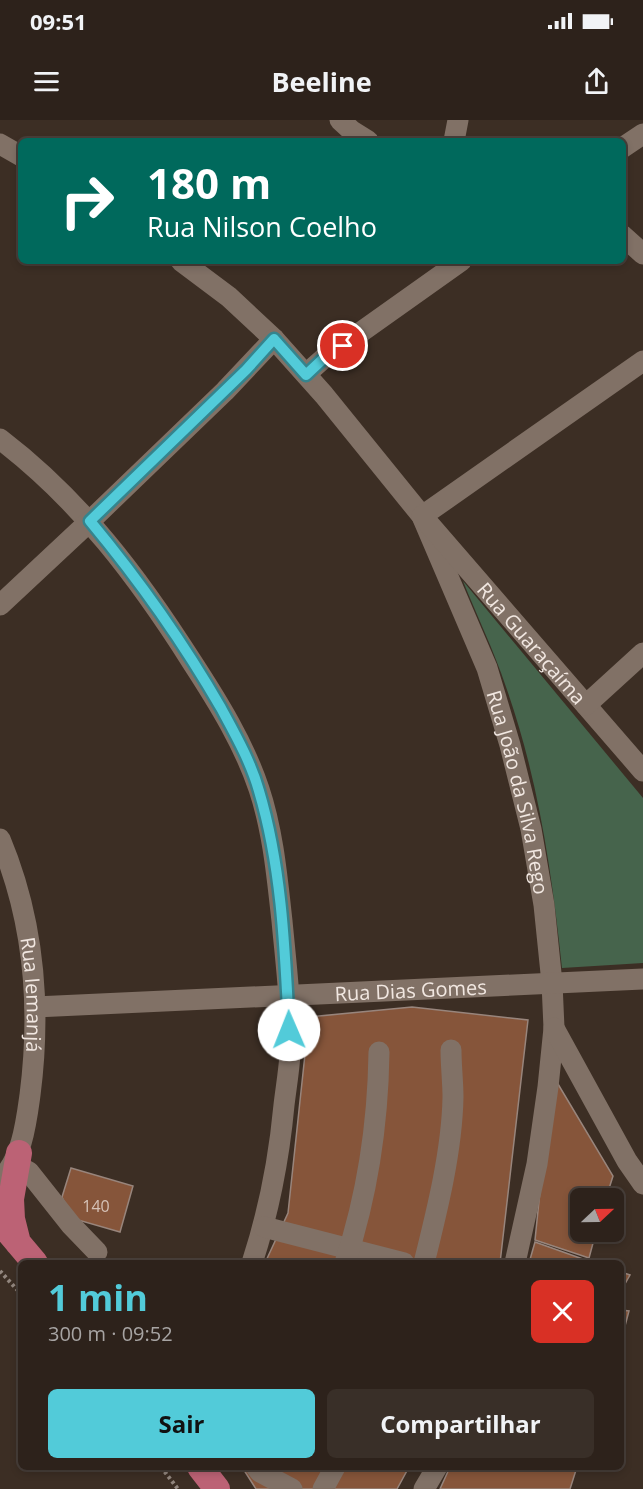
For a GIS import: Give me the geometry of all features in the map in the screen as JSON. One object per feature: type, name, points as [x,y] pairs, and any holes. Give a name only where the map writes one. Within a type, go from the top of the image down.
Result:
[{"type":"main road","points":[[9,1165],[12,1219],[18,1244]]},
{"type":"main road","points":[[0,1223],[32,1260]]},
{"type":"main road","points":[[202,1470],[217,1489]]},
{"type":"street","points":[[340,120],[363,138]]},
{"type":"street","points":[[455,138],[458,120]]},
{"type":"street","points":[[626,145],[643,134]]},
{"type":"street","points":[[0,144],[18,154]]},
{"type":"street","points":[[626,239],[643,254]]},
{"type":"street","name":"Rua João da Silva Rego","points":[[185,264],[229,297],[274,339],[422,516],[487,668],[510,745],[531,829],[544,905],[552,983],[554,1028],[537,1164],[516,1260]]},
{"type":"street","points":[[306,375],[323,359],[457,264]]},
{"type":"street","points":[[0,605],[239,377],[274,339]]},
{"type":"street","points":[[422,516],[643,361]]},
{"type":"street","points":[[0,440],[46,478],[90,521],[128,566],[209,688],[238,739],[259,788],[271,837],[279,890],[289,994],[290,1054],[278,1164],[264,1227],[253,1260]]},
{"type":"street","name":"Rua Guaraçaíma","points":[[422,516],[643,771]]},
{"type":"street","points":[[586,705],[643,653]]},
{"type":"street","name":"Rua Iemanjá","points":[[0,839],[19,897],[29,941],[36,1042],[28,1109],[9,1165]]},
{"type":"street","name":"Rua Dias Gomes","points":[[35,1007],[643,979]]},
{"type":"street","points":[[554,1028],[627,1161],[643,1184]]},
{"type":"street","points":[[425,1260],[439,1203],[447,1150],[453,1099],[451,1050]]},
{"type":"street","points":[[347,1256],[372,1142],[378,1089],[379,1052]]},
{"type":"street","points":[[9,1165],[29,1172],[71,1225],[97,1252]]},
{"type":"street","points":[[264,1227],[347,1256],[380,1260]]},
{"type":"street","points":[[258,1470],[292,1489]]},
{"type":"street","points":[[323,1489],[334,1470]]},
{"type":"street","points":[[424,1489],[434,1470]]},
{"type":"path","points":[[0,1271],[18,1291]]},
{"type":"path","points":[[163,1470],[178,1489]]},
{"type":"green space","points":[[463,581],[643,798],[643,963],[562,968],[554,897],[527,756],[501,674]]},
{"type":"building","points":[[412,1007],[528,1020],[500,1260],[266,1260],[288,1213],[309,1017]]},
{"type":"building","points":[[552,1074],[613,1176],[609,1188],[570,1188],[570,1242],[593,1242],[589,1258],[535,1240]]},
{"type":"building","points":[[71,1168],[133,1186],[120,1232],[71,1218],[62,1197]]},
{"type":"building","points":[[535,1242],[586,1260],[530,1260]]},
{"type":"building","points":[[624,1273],[630,1275],[624,1286]]},
{"type":"building","points":[[624,1310],[629,1311],[624,1330]]},
{"type":"building","points":[[244,1470],[407,1470],[397,1489],[256,1489]]},
{"type":"building","points":[[449,1470],[576,1470],[570,1489],[440,1489]]},
{"type":"route","points":[[289,1030],[289,994],[279,890],[271,837],[259,788],[238,739],[209,688],[128,566],[90,521],[246,370],[274,339],[306,375],[323,359],[343,346]]}]
